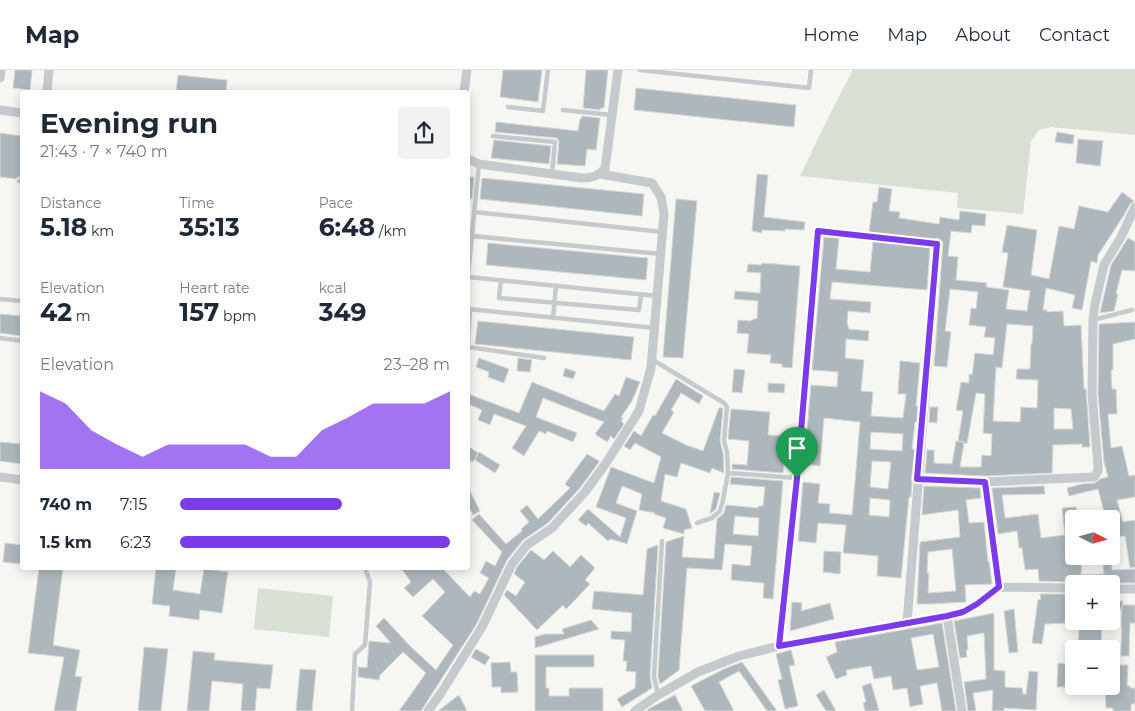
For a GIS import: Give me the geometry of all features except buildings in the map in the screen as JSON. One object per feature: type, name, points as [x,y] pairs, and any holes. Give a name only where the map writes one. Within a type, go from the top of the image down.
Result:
[{"type":"street","points":[[0,78],[1,70]]},
{"type":"street","points":[[47,90],[49,70]]},
{"type":"street","points":[[464,90],[467,70]]},
{"type":"street","points":[[470,159],[480,164],[552,174],[590,178],[600,174],[605,168],[618,70]]},
{"type":"street","points":[[0,110],[20,113]]},
{"type":"street","points":[[428,711],[482,627],[512,564],[527,545],[552,528],[585,492],[639,411],[651,368],[664,214],[661,197],[652,183],[600,174]]},
{"type":"street","points":[[917,479],[985,482],[1094,477],[1096,475],[1098,466],[1092,394],[1095,304],[1104,265],[1121,237],[1135,207]]},
{"type":"street","points":[[907,623],[937,244]]},
{"type":"street","points":[[0,477],[20,480]]},
{"type":"street","points":[[985,482],[999,587]]},
{"type":"street","points":[[635,711],[698,672],[739,656],[779,646],[963,612],[999,587],[1065,588]]},
{"type":"street","points":[[1120,589],[1135,589]]},
{"type":"street","points":[[947,616],[962,711]]},
{"type":"lane","points":[[508,107],[543,110],[548,70]]},
{"type":"lane","points":[[640,70],[809,88],[811,70]]},
{"type":"lane","points":[[562,110],[612,115]]},
{"type":"lane","points":[[493,136],[555,142],[552,174]]},
{"type":"lane","points":[[470,256],[480,164]]},
{"type":"lane","points":[[474,212],[663,232]]},
{"type":"lane","points":[[779,646],[797,478],[818,231],[937,244]]},
{"type":"lane","points":[[472,236],[661,254]]},
{"type":"lane","points":[[470,276],[657,296]]},
{"type":"lane","points":[[501,280],[499,298],[639,310],[641,294]]},
{"type":"lane","points":[[553,318],[556,286]]},
{"type":"lane","points":[[0,299],[20,301]]},
{"type":"lane","points":[[470,309],[655,328]]},
{"type":"lane","points":[[1093,320],[1132,310]]},
{"type":"lane","points":[[0,338],[20,341]]},
{"type":"lane","points":[[470,345],[544,358]]},
{"type":"lane","points":[[652,359],[724,403],[727,407],[724,441],[727,452],[728,473],[720,511],[712,518],[697,523]]},
{"type":"lane","points":[[728,473],[797,478]]},
{"type":"lane","points":[[658,695],[654,676],[662,541]]},
{"type":"lane","points":[[352,711],[355,654],[365,645],[367,627],[370,582],[366,570]]},
{"type":"shaded area","points":[[853,70],[1135,70],[1135,135],[1052,127],[1039,130],[1031,141],[1023,214],[957,208],[958,193],[800,176]]},
{"type":"shaded area","points":[[258,588],[333,596],[329,637],[254,629]]},
{"type":"route","points":[[818,231],[937,244],[917,479],[985,482],[999,587],[963,612],[779,646],[797,478],[818,231]]}]
